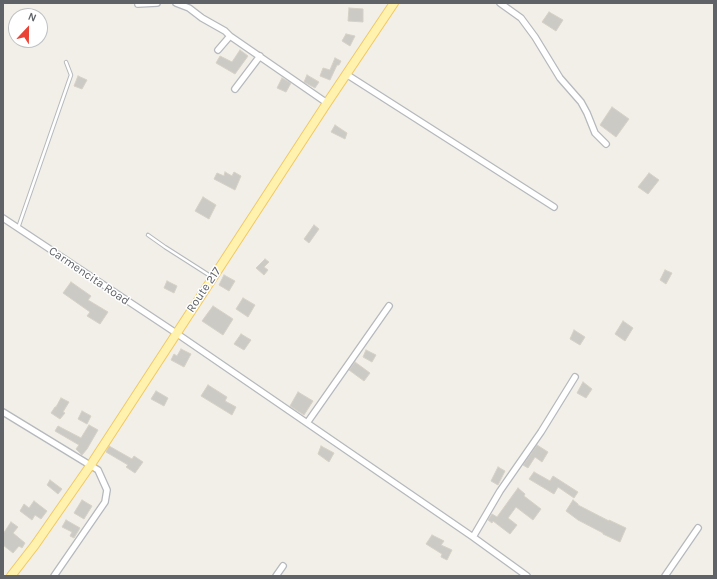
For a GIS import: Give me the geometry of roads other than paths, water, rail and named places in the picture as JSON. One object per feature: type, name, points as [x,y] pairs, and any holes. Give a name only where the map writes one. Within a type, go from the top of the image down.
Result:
[{"type":"main road","name":"Route 217","points":[[11,576],[35,545],[90,466],[394,3]]},
{"type":"street","points":[[138,4],[157,3]]},
{"type":"street","points":[[176,3],[189,8],[202,18],[225,31],[230,36],[327,103]]},
{"type":"street","points":[[500,3],[525,22],[560,78],[581,102],[595,133],[606,144]]},
{"type":"street","points":[[218,50],[230,36]]},
{"type":"street","points":[[236,89],[260,56]]},
{"type":"street","points":[[346,74],[554,207]]},
{"type":"street","name":"Carmencita Road","points":[[3,218],[176,333],[473,537],[527,576]]},
{"type":"street","points":[[307,423],[389,306]]},
{"type":"street","points":[[473,537],[500,492],[541,432],[575,377]]},
{"type":"street","points":[[3,412],[98,470],[107,490],[105,502],[54,576]]},
{"type":"street","points":[[665,576],[698,528]]},
{"type":"street","points":[[276,576],[283,566]]},
{"type":"lane","points":[[18,228],[71,75],[66,62]]},
{"type":"lane","points":[[148,235],[213,277]]}]
